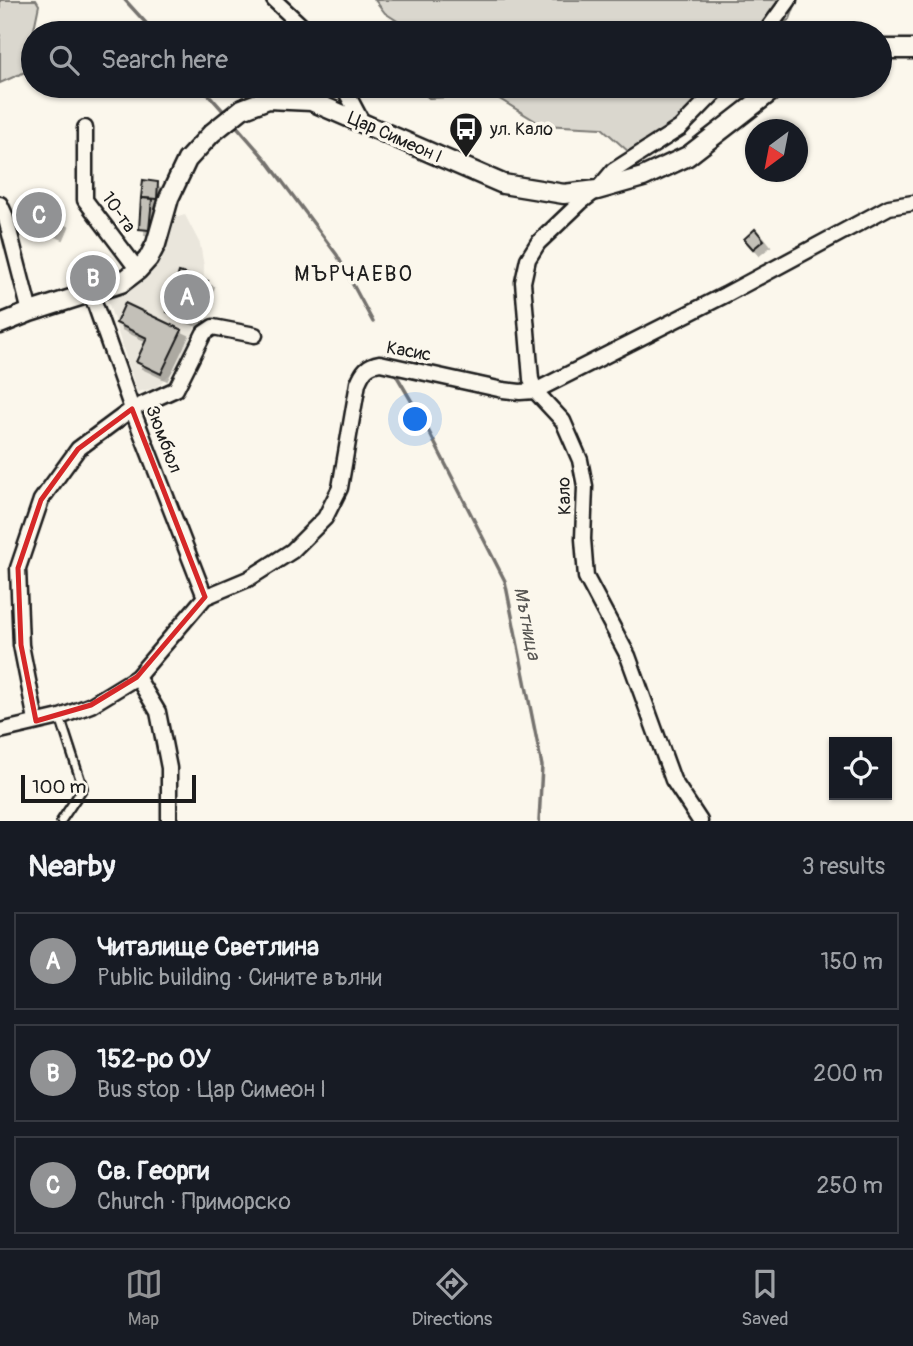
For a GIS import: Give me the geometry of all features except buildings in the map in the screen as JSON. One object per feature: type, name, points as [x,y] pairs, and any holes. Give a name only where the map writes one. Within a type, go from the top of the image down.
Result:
[{"type":"street","points":[[274,0],[296,21]]},
{"type":"street","points":[[774,21],[789,0]]},
{"type":"street","points":[[892,49],[913,49]]},
{"type":"street","points":[[349,98],[362,122]]},
{"type":"street","points":[[709,98],[680,128],[613,171],[597,190],[538,243],[528,259],[523,282],[531,379],[535,391],[889,208],[913,203]]},
{"type":"street","name":"Цар Симеон I","points":[[0,324],[121,283],[138,270],[156,244],[169,198],[187,160],[230,119],[268,99],[311,101],[503,184],[564,194],[597,190],[643,177],[688,156],[763,98]]},
{"type":"street","name":"10-та","points":[[85,128],[85,200],[138,270]]},
{"type":"street","points":[[0,204],[30,312]]},
{"type":"street","name":"Зюмбюл","points":[[91,293],[205,597]]},
{"type":"street","points":[[36,721],[21,645],[19,568],[41,500],[78,449],[132,408],[176,389],[204,333],[213,327],[255,335]]},
{"type":"street","name":"Касис","points":[[0,731],[61,717],[91,705],[137,677],[205,597],[248,579],[292,551],[325,517],[340,488],[358,383],[370,365],[380,363],[512,391],[535,391]]},
{"type":"street","name":"Кало","points":[[535,391],[563,421],[580,460],[585,486],[585,570],[591,590],[628,656],[673,780],[700,821]]},
{"type":"street","points":[[137,677],[158,712],[169,768],[169,821]]},
{"type":"lane","points":[[61,717],[83,788],[61,821]]},
{"type":"highlighted area","points":[[132,409],[205,597],[137,677],[91,705],[36,721],[21,645],[18,568],[41,500],[78,449]]},
{"type":"shaded area","points":[[0,0],[36,0],[39,5],[36,21],[21,21],[21,74],[0,83]]},
{"type":"shaded area","points":[[375,0],[797,0],[787,21],[397,21],[385,13]]},
{"type":"shaded area","points":[[498,98],[705,98],[639,161],[602,128],[542,125]]},
{"type":"shaded area","points":[[185,215],[200,244],[204,266],[203,304],[181,364],[155,388],[137,392],[107,298],[139,284],[151,271],[171,219]]},
{"type":"waterway","name":"Мътница","points":[[125,0],[144,21]]},
{"type":"waterway","name":"Мътница","points":[[212,98],[225,113]]},
{"type":"waterway","name":"Мътница","points":[[233,122],[267,161],[337,255],[373,322]]},
{"type":"waterway","name":"Мътница","points":[[395,373],[426,426],[505,581],[542,766],[539,821]]},
{"type":"place","name":"ул. Кало","points":[[466,159]]},
{"type":"place","name":"Св. Георги","points":[[39,215]]},
{"type":"place","name":"152-ро ОУ","points":[[93,278]]},
{"type":"place","name":"Читалище Светлина","points":[[187,297]]},
{"type":"district","name":"МЪРЧАЕВО","points":[[354,274]]}]
